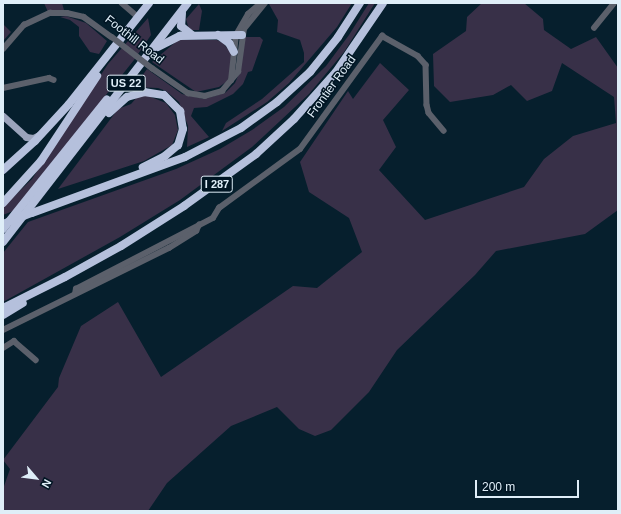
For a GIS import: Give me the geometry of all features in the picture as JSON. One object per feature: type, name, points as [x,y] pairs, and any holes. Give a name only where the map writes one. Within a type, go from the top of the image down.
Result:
[{"type":"highway","name":"US 22","points":[[3,170],[44,132],[111,51],[148,3]]},
{"type":"highway","points":[[3,229],[54,205],[130,177],[212,144],[264,112],[288,93],[323,56],[360,3]]},
{"type":"highway","name":"I 287","points":[[3,308],[65,278],[164,219],[256,154],[294,119],[336,72],[382,3]]},
{"type":"highway","name":"US 22","points":[[3,242],[173,24],[186,5]]},
{"type":"highway","points":[[186,5],[181,26],[184,31],[192,35]]},
{"type":"highway","points":[[3,229],[166,26],[173,24]]},
{"type":"highway","points":[[152,50],[171,38],[192,35],[239,35]]},
{"type":"highway","points":[[218,35],[227,42],[234,52]]},
{"type":"highway","points":[[3,202],[41,161],[105,65],[111,51]]},
{"type":"highway","points":[[100,117],[110,112],[127,97],[144,92],[164,95],[180,111],[183,133],[175,148],[165,156],[135,171],[130,177]]},
{"type":"highway","points":[[3,224],[31,215]]},
{"type":"highway","points":[[3,315],[65,278]]},
{"type":"main road","points":[[3,116],[23,136],[26,144],[23,152]]},
{"type":"main road","points":[[23,136],[33,138],[44,132]]},
{"type":"street","points":[[122,3],[138,17]]},
{"type":"street","name":"Foothill Road","points":[[231,81],[234,52],[239,35],[248,14],[261,3]]},
{"type":"street","name":"Foothill Road","points":[[3,49],[24,25],[50,13],[67,13],[84,17],[183,91],[198,96],[216,94],[231,81],[238,72],[239,35],[248,22],[265,3]]},
{"type":"street","points":[[594,28],[614,3]]},
{"type":"street","name":"Frontier Road","points":[[3,330],[75,294],[76,289],[213,218],[218,208],[303,145],[382,36],[418,56],[426,65],[427,105],[430,113],[444,131]]},
{"type":"street","points":[[3,88],[49,78],[54,80]]},
{"type":"street","points":[[3,348],[9,342],[16,342],[36,360]]},
{"type":"shaded area","points":[[44,3],[62,3],[64,10],[48,12]]},
{"type":"shaded area","points":[[352,3],[337,27],[289,83],[267,102],[222,131],[226,123],[262,99],[304,62],[304,53],[300,40],[277,32],[278,20],[269,4]]},
{"type":"shaded area","points":[[369,3],[375,3],[344,52],[309,94],[252,147],[180,200],[120,237],[3,302],[3,253],[28,222],[176,169],[220,149],[252,130],[284,107],[326,66],[349,35]]},
{"type":"shaded area","points":[[482,3],[524,3],[543,19],[544,30],[571,49],[596,37],[618,68],[618,210],[585,234],[496,251],[475,275],[397,350],[369,392],[331,430],[315,436],[299,429],[277,407],[231,426],[167,483],[148,511],[3,511],[3,489],[10,469],[3,460],[58,387],[59,378],[81,326],[118,302],[161,377],[293,286],[317,288],[362,252],[349,218],[309,192],[300,162],[348,91],[353,99],[380,63],[409,90],[383,120],[396,147],[379,170],[425,220],[524,187],[544,159],[573,136],[616,123],[614,97],[562,63],[552,91],[527,101],[511,85],[493,95],[450,102],[434,86],[433,54],[466,31],[467,17]]},
{"type":"shaded area","points":[[199,4],[202,11],[199,30],[189,30],[186,19]]},
{"type":"shaded area","points":[[66,16],[86,23],[107,41],[99,54],[90,52],[79,36],[79,27],[70,20],[60,17]]},
{"type":"shaded area","points":[[148,18],[151,35],[134,60],[13,211],[3,215],[3,207],[32,179],[108,64]]},
{"type":"shaded area","points":[[3,24],[11,32],[3,41]]},
{"type":"shaded area","points":[[245,37],[260,37],[263,40],[252,71],[248,72],[243,84],[233,94],[207,107],[194,108],[191,116],[209,137],[187,147],[188,126],[179,102],[166,91],[158,88],[134,87],[147,69],[182,94],[204,99],[225,93],[235,83],[238,76]]},
{"type":"shaded area","points":[[178,40],[217,40],[223,43],[232,54],[231,75],[226,82],[219,87],[196,92],[152,62]]},
{"type":"shaded area","points":[[146,95],[166,103],[175,115],[178,130],[172,145],[144,161],[58,189],[118,109],[131,104],[138,96]]}]
